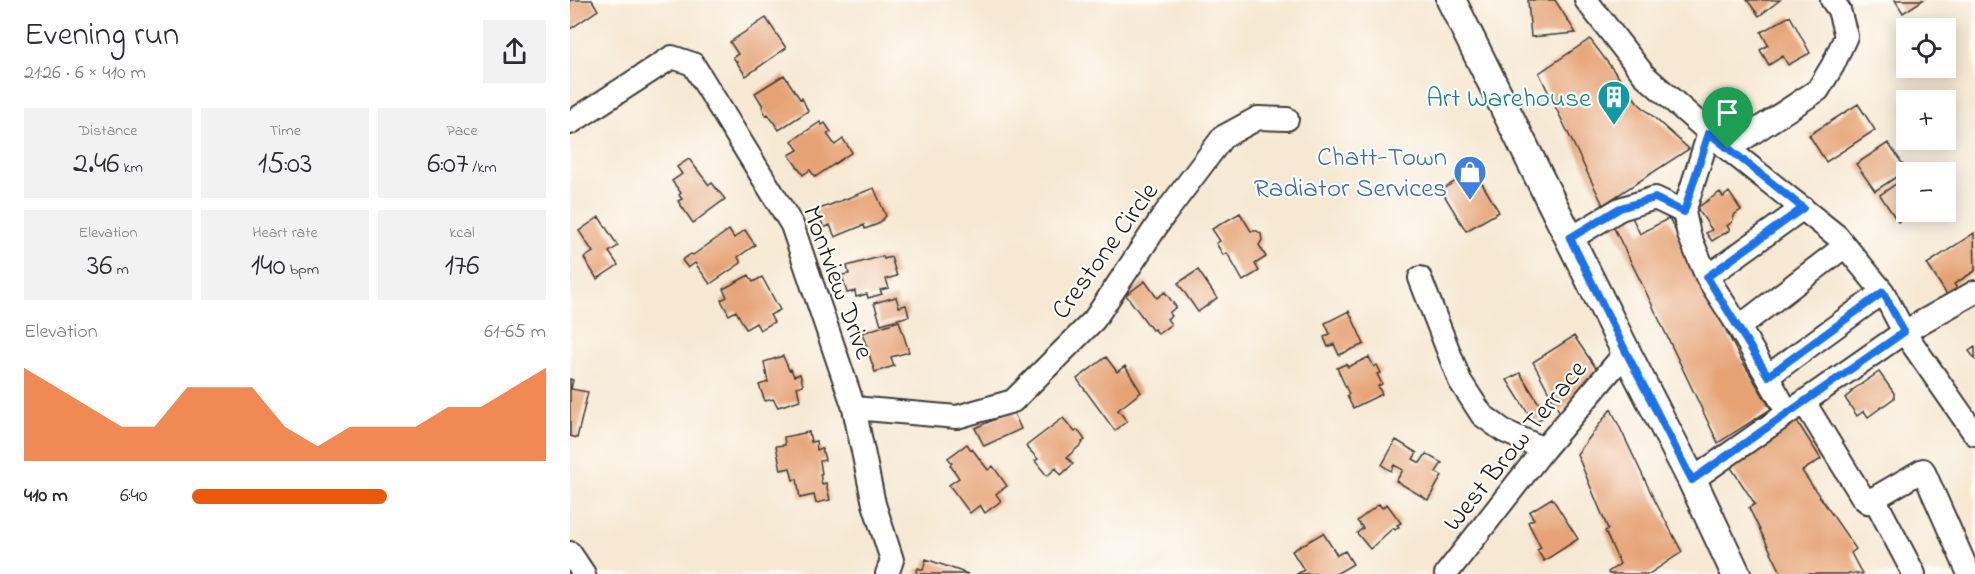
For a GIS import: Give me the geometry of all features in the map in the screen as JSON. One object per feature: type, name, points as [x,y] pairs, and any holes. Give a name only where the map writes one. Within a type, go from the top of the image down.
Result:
[{"type":"main road","points":[[1451,0],[1692,480],[1736,574]]},
{"type":"street","points":[[1586,0],[1644,75],[1728,149],[1837,236],[1883,292],[1904,332],[1975,434]]},
{"type":"street","points":[[1728,149],[1818,90],[1833,65],[1846,36],[1839,10],[1832,0]]},
{"type":"street","name":"Montview Drive","points":[[570,123],[672,57],[693,64],[792,225],[855,408],[874,504],[892,560],[887,574]]},
{"type":"street","name":"Crestone Circle","points":[[855,408],[957,417],[1013,400],[1094,320],[1164,215],[1223,137],[1258,118],[1287,119]]},
{"type":"street","points":[[1709,133],[1684,212],[1689,235],[1707,277],[1768,376],[1796,407],[1863,498],[1868,502],[1923,470],[1970,574]]},
{"type":"street","points":[[1570,238],[1620,208],[1655,198],[1684,212]]},
{"type":"street","points":[[1707,277],[1803,208]]},
{"type":"street","points":[[1738,327],[1845,246]]},
{"type":"street","points":[[1420,278],[1460,381],[1482,415],[1504,431],[1544,448]]},
{"type":"street","points":[[1768,376],[1883,292]]},
{"type":"street","points":[[1692,480],[1904,332],[1975,292]]},
{"type":"street","name":"West Brow Terrace","points":[[1446,574],[1544,448],[1626,352]]},
{"type":"street","points":[[1874,498],[1914,574]]},
{"type":"street","points":[[570,553],[584,574]]},
{"type":"building","points":[[570,0],[592,0],[598,10],[570,29]]},
{"type":"building","points":[[1528,0],[1555,0],[1576,33],[1531,37]]},
{"type":"building","points":[[1747,0],[1780,0],[1759,16]]},
{"type":"building","points":[[1895,0],[1923,0],[1903,13]]},
{"type":"building","points":[[1790,16],[1810,53],[1788,65],[1783,56],[1769,65],[1760,50],[1768,45],[1761,32]]},
{"type":"building","points":[[766,18],[786,48],[746,76],[733,57],[738,54],[730,42]]},
{"type":"building","name":"Art Warehouse","points":[[1590,39],[1638,103],[1689,149],[1603,205],[1539,73]]},
{"type":"building","points":[[784,75],[800,99],[802,98],[808,111],[779,130],[768,114],[766,115],[755,93]]},
{"type":"building","points":[[1858,104],[1875,130],[1826,162],[1809,135]]},
{"type":"building","points":[[820,122],[822,125],[825,123],[831,132],[827,134],[835,145],[843,139],[852,152],[815,177],[810,170],[803,175],[789,155],[798,150],[792,141]]},
{"type":"building","points":[[1888,143],[1901,162],[1896,162],[1896,177],[1875,191],[1856,164]]},
{"type":"building","points":[[689,159],[709,185],[712,183],[725,199],[693,223],[678,201],[682,199],[679,195],[681,193],[672,181],[682,174],[677,167]]},
{"type":"building","name":"Chatt-Town Radiator Services","points":[[1474,170],[1499,212],[1466,231],[1441,190]]},
{"type":"building","points":[[1896,184],[1896,219],[1880,195]]},
{"type":"building","points":[[874,188],[886,216],[878,224],[865,229],[864,225],[835,237],[830,225],[824,228],[817,210]]},
{"type":"building","points":[[1720,192],[1723,197],[1729,192],[1741,210],[1735,214],[1732,222],[1727,226],[1730,230],[1712,241],[1706,233],[1712,230],[1697,208]]},
{"type":"building","points":[[1240,213],[1251,231],[1261,234],[1262,240],[1259,245],[1266,257],[1255,264],[1259,271],[1243,281],[1227,253],[1223,255],[1216,243],[1220,241],[1212,229]]},
{"type":"building","points":[[1630,213],[1640,234],[1669,218],[1738,354],[1771,409],[1718,443],[1611,222]]},
{"type":"building","points":[[599,217],[618,246],[609,252],[618,265],[597,279],[584,258],[593,252],[579,231]]},
{"type":"building","points":[[729,230],[734,238],[745,230],[755,245],[738,257],[741,263],[710,284],[695,263],[688,268],[682,260]]},
{"type":"building","points":[[1974,233],[1975,271],[1954,284],[1959,291],[1949,298],[1927,264]]},
{"type":"building","points":[[883,256],[884,259],[891,257],[897,276],[886,279],[889,288],[880,290],[882,294],[868,298],[867,294],[856,297],[855,291],[847,293],[842,275],[849,274],[847,266]]},
{"type":"building","points":[[1198,270],[1217,298],[1198,312],[1178,283]]},
{"type":"building","points":[[749,275],[753,282],[762,277],[780,310],[770,315],[774,322],[760,330],[756,323],[746,329],[736,311],[729,315],[721,300],[727,297],[723,289]]},
{"type":"building","points":[[1145,281],[1157,298],[1165,292],[1176,307],[1169,313],[1171,316],[1167,319],[1171,324],[1158,334],[1155,329],[1152,330],[1126,295]]},
{"type":"building","points":[[896,297],[899,307],[906,305],[909,316],[881,324],[874,303]]},
{"type":"building","points":[[1349,311],[1364,344],[1339,355],[1334,344],[1328,347],[1324,337],[1330,334],[1325,323]]},
{"type":"building","points":[[899,321],[909,352],[891,357],[894,366],[875,372],[862,333]]},
{"type":"building","points":[[1574,336],[1598,371],[1560,413],[1533,362]]},
{"type":"building","points":[[1975,347],[1975,359],[1969,351]]},
{"type":"building","points":[[783,356],[794,376],[800,374],[803,385],[797,387],[800,400],[778,407],[773,399],[765,401],[759,385],[768,382],[764,362]]},
{"type":"building","points":[[1106,357],[1117,372],[1125,366],[1141,392],[1118,410],[1127,421],[1115,431],[1077,379]]},
{"type":"building","points":[[1369,357],[1374,367],[1377,365],[1381,373],[1377,374],[1382,384],[1378,386],[1382,394],[1353,408],[1337,368],[1346,364],[1348,367]]},
{"type":"building","points":[[1879,372],[1894,393],[1894,398],[1868,417],[1864,411],[1857,416],[1845,398],[1851,391]]},
{"type":"building","points":[[1520,373],[1546,415],[1534,423],[1507,380]]},
{"type":"building","points":[[570,379],[573,380],[571,389],[588,392],[577,438],[570,436]]},
{"type":"building","points":[[1611,409],[1682,552],[1649,574],[1609,574],[1608,572],[1620,564],[1605,531],[1608,529],[1577,454]]},
{"type":"building","points":[[1013,411],[1021,429],[984,446],[975,428]]},
{"type":"building","points":[[1063,418],[1075,432],[1078,430],[1085,440],[1067,457],[1073,464],[1061,475],[1056,468],[1047,476],[1035,461],[1038,459],[1026,446]]},
{"type":"building","points":[[1795,418],[1821,459],[1802,471],[1856,549],[1851,553],[1862,574],[1782,574],[1749,508],[1755,504],[1728,463]]},
{"type":"building","points":[[809,432],[811,442],[816,441],[817,450],[822,448],[825,460],[820,461],[822,474],[820,474],[822,484],[826,483],[830,500],[816,503],[814,495],[800,498],[797,479],[793,480],[790,468],[781,470],[776,446],[785,445],[784,437]]},
{"type":"building","points":[[1396,440],[1417,453],[1413,459],[1420,463],[1426,454],[1442,463],[1436,472],[1442,476],[1428,500],[1396,481],[1403,470],[1394,465],[1391,471],[1382,465]]},
{"type":"building","points":[[967,444],[988,470],[993,466],[1007,486],[996,494],[1001,501],[985,513],[980,505],[970,513],[949,485],[959,478],[948,458]]},
{"type":"building","points":[[1552,498],[1578,539],[1544,561],[1537,550],[1541,548],[1528,522],[1534,519],[1529,512]]},
{"type":"building","points":[[1379,504],[1382,508],[1387,504],[1401,523],[1370,549],[1357,533],[1363,528],[1357,521]]},
{"type":"building","points":[[1323,533],[1337,555],[1345,551],[1353,564],[1336,574],[1297,574],[1304,570],[1292,551]]},
{"type":"building","points":[[926,559],[968,574],[916,574],[918,568],[923,570]]},
{"type":"place","name":"Art Warehouse","points":[[1614,126]]},
{"type":"place","name":"Chatt-Town Radiator Services","points":[[1470,201]]},
{"type":"route","points":[[1709,133],[1728,149],[1803,208],[1707,277],[1768,376],[1883,292],[1904,332],[1692,480],[1570,238],[1620,208],[1655,198],[1684,212],[1709,133]]}]
